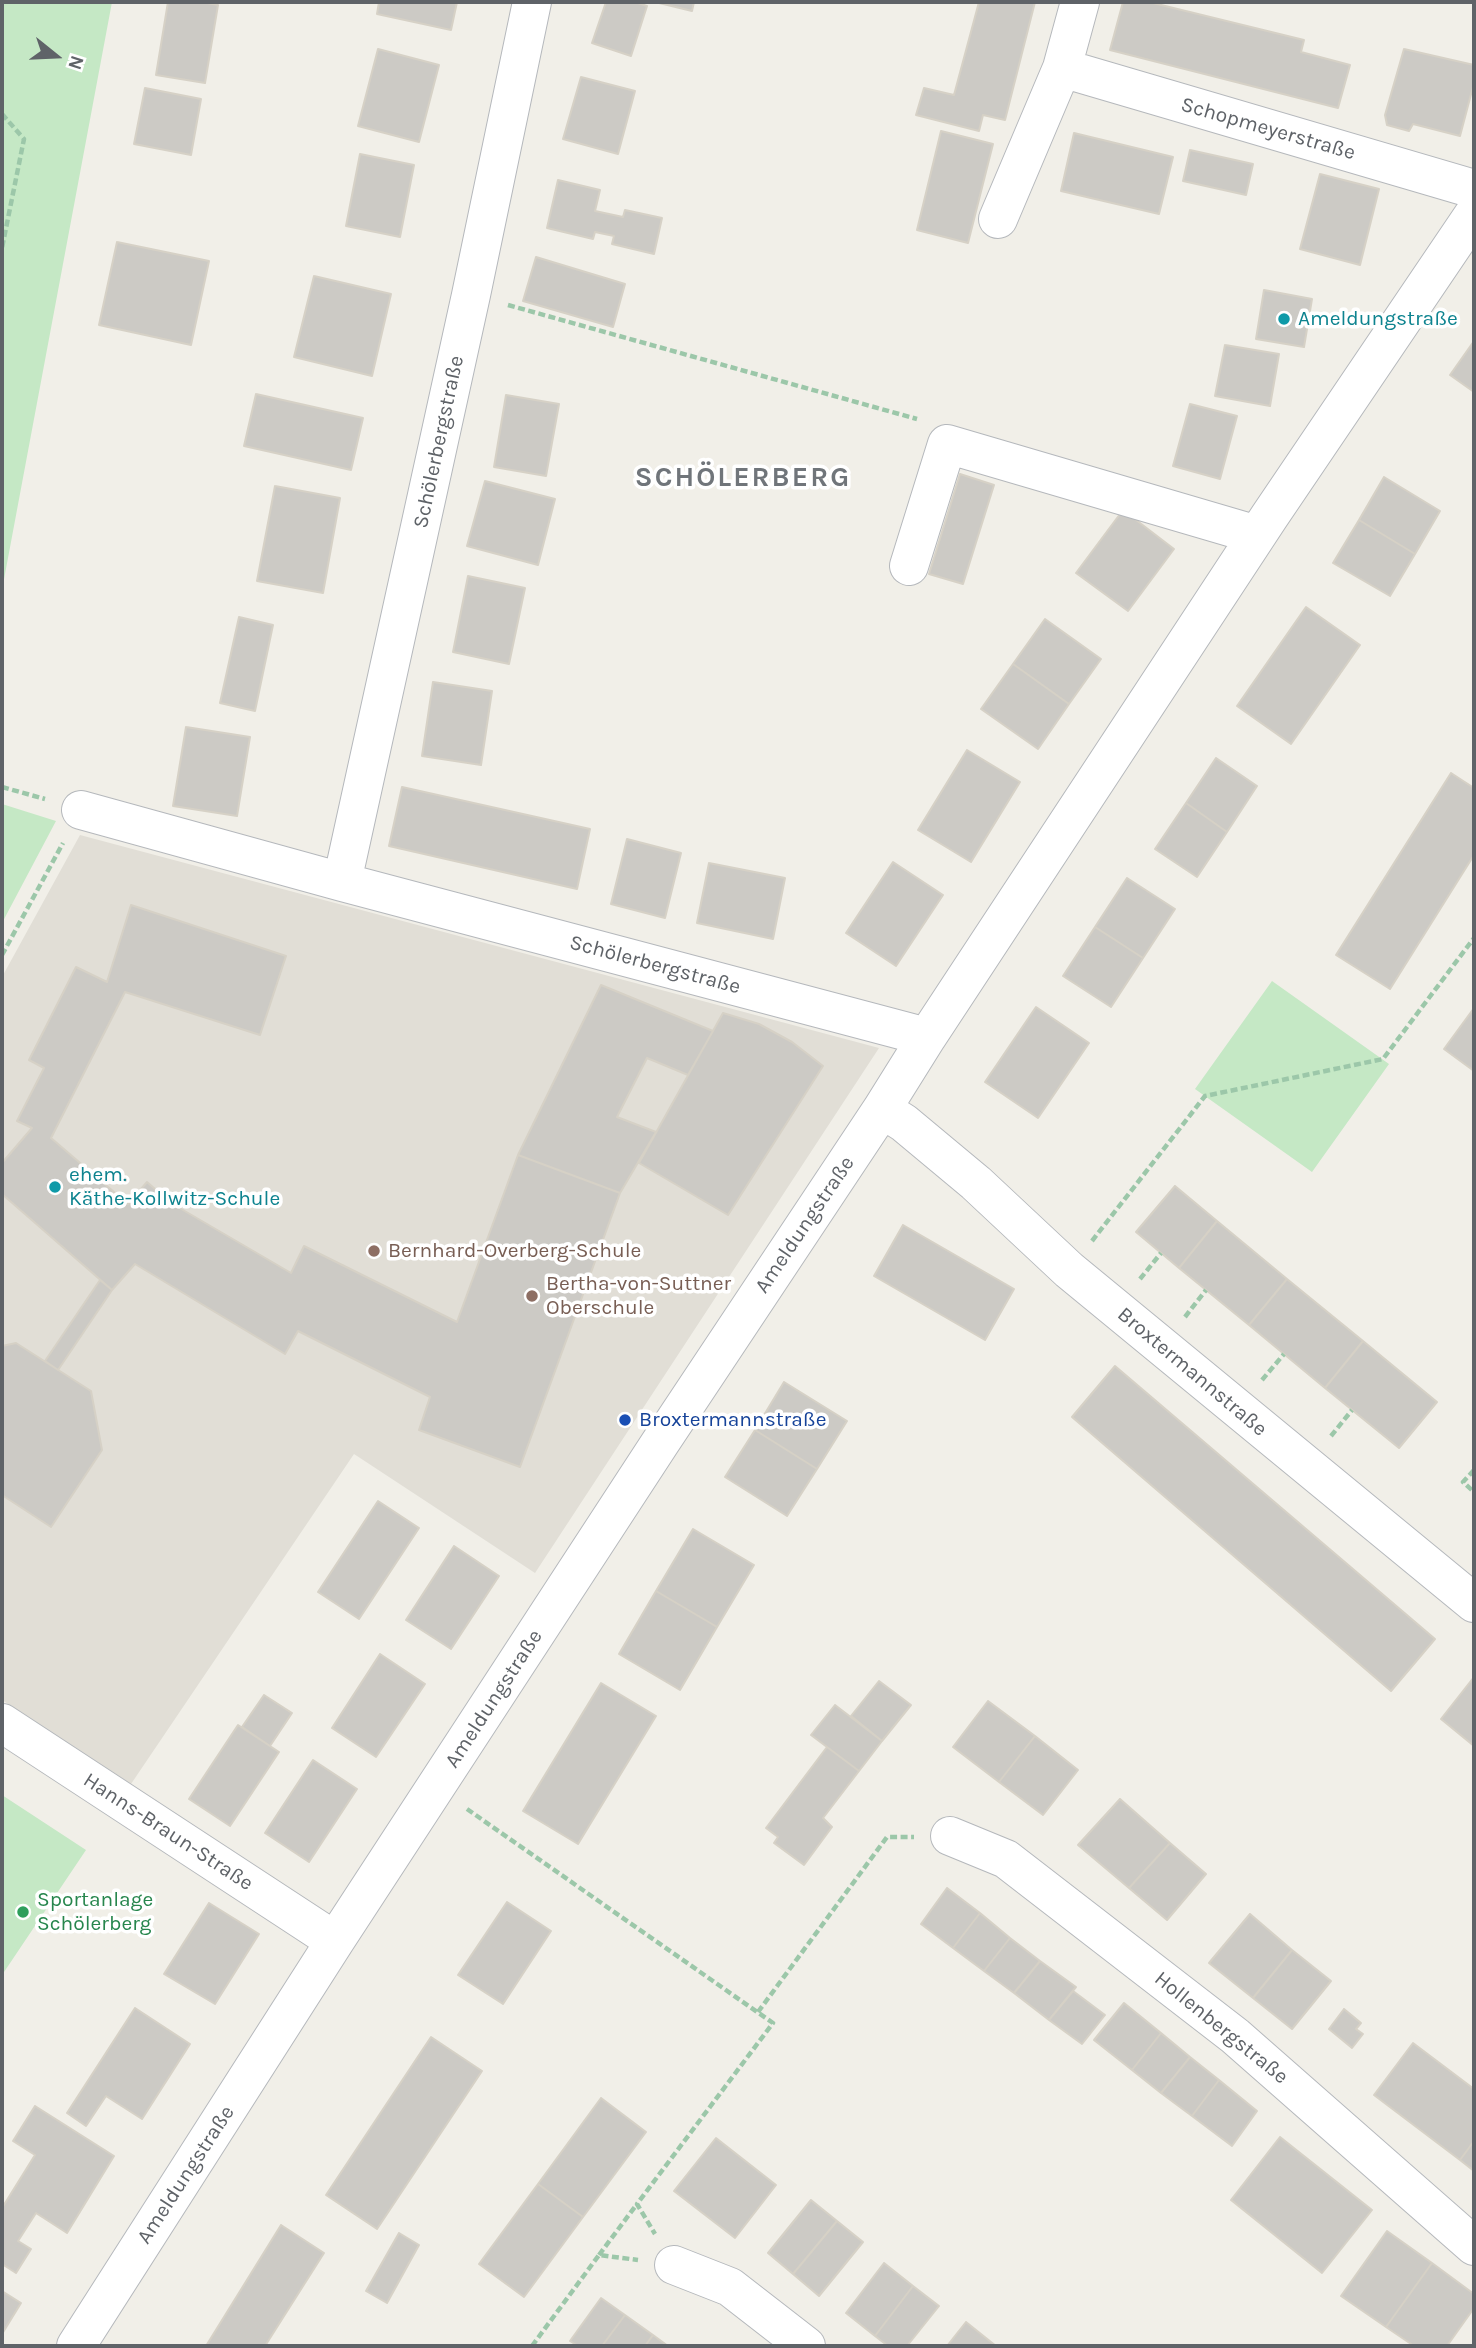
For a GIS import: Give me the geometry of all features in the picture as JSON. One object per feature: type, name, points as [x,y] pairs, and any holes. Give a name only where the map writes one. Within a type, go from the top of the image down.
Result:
[{"type":"street","name":"Schölerbergstraße","points":[[342,883],[471,295],[532,2]]},
{"type":"street","points":[[998,219],[1062,68],[1080,2]]},
{"type":"street","name":"Schopmeyerstraße","points":[[1062,68],[1474,189]]},
{"type":"street","name":"Ameldungstraße","points":[[76,2346],[335,1941],[1257,535],[1463,254],[1474,215]]},
{"type":"street","points":[[909,566],[947,444],[1257,535]]},
{"type":"street","name":"Schölerbergstraße","points":[[81,810],[342,883],[927,1037]]},
{"type":"street","name":"Broxtermannstraße","points":[[883,1109],[904,1123],[976,1183],[1069,1270],[1474,1604]]},
{"type":"street","name":"Hanns-Braun-Straße","points":[[2,1723],[335,1941]]},
{"type":"street","name":"Hollenbergstraße","points":[[950,1836],[1006,1859],[1224,2028],[1474,2246]]},
{"type":"street","points":[[674,2265],[730,2287],[807,2346]]},
{"type":"path","points":[[2,114],[24,139],[2,248]]},
{"type":"path","points":[[471,295],[923,421]]},
{"type":"path","points":[[2,787],[81,810],[2,955]]},
{"type":"path","points":[[1069,1270],[1205,1096],[1383,1059],[1474,938]]},
{"type":"path","points":[[1134,1286],[1161,1253]]},
{"type":"path","points":[[1180,1323],[1206,1290]]},
{"type":"path","points":[[1257,1387],[1284,1354]]},
{"type":"path","points":[[1326,1443],[1352,1410]]},
{"type":"path","points":[[1474,1470],[1463,1482],[1474,1492]]},
{"type":"path","points":[[436,1788],[774,2023],[532,2346]]},
{"type":"path","points":[[758,2012],[887,1838],[950,1836]]},
{"type":"path","points":[[637,2204],[674,2265]]},
{"type":"path","points":[[599,2255],[674,2265]]},
{"type":"shaded area","name":"Bernhard-Overberg-Schule","points":[[80,835],[879,1048],[535,1573],[354,1454],[131,1784],[2,1700],[2,977]]},
{"type":"green space","points":[[2,2],[112,2],[2,590]]},
{"type":"green space","points":[[2,804],[56,821],[2,923]]},
{"type":"green space","points":[[1272,981],[1389,1064],[1312,1172],[1195,1089]]},
{"type":"green space","name":"Sportanlage Schölerberg","points":[[2,1795],[86,1850],[2,1975]]},
{"type":"building","points":[[168,2],[218,5],[205,83],[156,75]]},
{"type":"building","points":[[379,2],[457,2],[451,30],[377,14]]},
{"type":"building","points":[[606,2],[635,2],[647,6],[631,56],[592,43]]},
{"type":"building","points":[[655,2],[694,2],[692,11]]},
{"type":"building","points":[[979,2],[1035,2],[1005,120],[983,115],[979,131],[916,115],[924,88],[954,95]]},
{"type":"building","points":[[1123,2],[1149,2],[1304,40],[1301,52],[1350,65],[1338,108],[1110,50]]},
{"type":"building","points":[[378,49],[439,65],[419,142],[358,126]]},
{"type":"building","points":[[1404,49],[1474,65],[1474,83],[1460,136],[1413,124],[1409,131],[1387,125],[1385,115]]},
{"type":"building","points":[[581,77],[635,91],[618,154],[563,139]]},
{"type":"building","points":[[145,88],[201,99],[191,155],[134,144]]},
{"type":"building","points":[[941,131],[993,144],[968,243],[917,230]]},
{"type":"building","points":[[1074,133],[1173,157],[1159,214],[1061,191]]},
{"type":"building","points":[[1190,150],[1253,164],[1246,195],[1183,181]]},
{"type":"building","points":[[360,154],[414,165],[400,237],[346,226]]},
{"type":"building","points":[[1320,174],[1379,189],[1360,265],[1300,249]]},
{"type":"building","points":[[558,180],[600,190],[595,211],[623,217],[625,210],[662,218],[654,254],[612,244],[614,236],[595,232],[593,239],[547,228]]},
{"type":"building","points":[[117,242],[209,261],[191,345],[99,325]]},
{"type":"building","points":[[536,257],[625,284],[613,327],[523,301]]},
{"type":"building","points":[[314,276],[391,294],[372,376],[294,357]]},
{"type":"building","name":"Ameldungstraße","points":[[1264,290],[1312,299],[1304,347],[1256,339]]},
{"type":"building","points":[[1474,341],[1474,392],[1450,375]]},
{"type":"building","points":[[1225,345],[1279,354],[1270,406],[1215,396]]},
{"type":"building","points":[[256,394],[363,418],[351,470],[244,446]]},
{"type":"building","points":[[506,395],[559,404],[546,476],[494,467]]},
{"type":"building","points":[[1190,404],[1237,416],[1220,479],[1173,466]]},
{"type":"building","points":[[960,474],[994,485],[963,584],[929,574]]},
{"type":"building","points":[[1384,477],[1440,511],[1415,554],[1359,520]]},
{"type":"building","points":[[485,481],[555,499],[538,565],[467,546]]},
{"type":"building","points":[[275,486],[340,498],[323,593],[257,581]]},
{"type":"building","points":[[1123,510],[1174,549],[1128,611],[1076,573]]},
{"type":"building","points":[[1359,520],[1415,554],[1390,596],[1333,563]]},
{"type":"building","points":[[468,576],[525,588],[509,664],[453,652]]},
{"type":"building","points":[[1306,607],[1360,645],[1291,744],[1237,706]]},
{"type":"building","points":[[239,617],[273,625],[255,711],[220,703]]},
{"type":"building","points":[[1045,619],[1101,659],[1069,704],[1013,664]]},
{"type":"building","points":[[1013,664],[1069,704],[1038,749],[981,709]]},
{"type":"building","points":[[433,682],[492,691],[481,765],[422,756]]},
{"type":"building","points":[[186,727],[250,737],[237,816],[173,806]]},
{"type":"building","points":[[967,750],[1020,782],[971,862],[918,830]]},
{"type":"building","points":[[1216,758],[1257,786],[1227,832],[1186,803]]},
{"type":"building","points":[[1451,773],[1474,788],[1474,855],[1390,989],[1336,955]]},
{"type":"building","points":[[402,787],[590,829],[577,889],[389,846]]},
{"type":"building","points":[[1186,803],[1227,832],[1197,877],[1155,849]]},
{"type":"building","points":[[627,839],[681,853],[665,918],[611,904]]},
{"type":"building","points":[[893,862],[943,895],[896,966],[846,933]]},
{"type":"building","points":[[709,863],[785,878],[773,939],[697,923]]},
{"type":"building","points":[[1127,878],[1175,909],[1143,958],[1095,927]]},
{"type":"building","name":"ehem. Käthe-Kollwitz-Schule","points":[[131,905],[286,956],[260,1035],[125,992],[51,1138],[128,1204],[147,1182],[171,1203],[291,1273],[304,1246],[457,1322],[518,1155],[620,1193],[520,1467],[419,1430],[430,1397],[298,1331],[285,1354],[135,1264],[112,1290],[2,1194],[2,1163],[32,1128],[17,1121],[44,1068],[29,1060],[76,967],[107,982]]},
{"type":"building","points":[[1095,927],[1143,958],[1111,1007],[1063,976]]},
{"type":"building","points":[[601,985],[713,1031],[688,1075],[647,1058],[617,1117],[656,1132],[620,1193],[518,1155]]},
{"type":"building","points":[[1036,1007],[1089,1043],[1038,1118],[985,1082]]},
{"type":"building","points":[[1474,1008],[1474,1071],[1444,1049]]},
{"type":"building","points":[[723,1013],[759,1024],[792,1042],[823,1066],[728,1215],[639,1163]]},
{"type":"building","points":[[1175,1186],[1217,1221],[1179,1268],[1136,1232]]},
{"type":"building","points":[[1217,1221],[1287,1279],[1249,1325],[1179,1268]]},
{"type":"building","points":[[903,1225],[1014,1289],[985,1340],[874,1276]]},
{"type":"building","points":[[1287,1279],[1363,1341],[1325,1388],[1249,1325]]},
{"type":"building","points":[[100,1280],[112,1290],[58,1370],[45,1361]]},
{"type":"building","points":[[1363,1341],[1437,1402],[1399,1448],[1325,1388]]},
{"type":"building","points":[[16,1343],[91,1391],[102,1450],[51,1527],[2,1495],[2,1346]]},
{"type":"building","points":[[1115,1366],[1435,1639],[1391,1691],[1072,1417]]},
{"type":"building","points":[[784,1382],[847,1421],[817,1469],[755,1430]]},
{"type":"building","points":[[755,1430],[817,1469],[787,1516],[725,1477]]},
{"type":"building","points":[[378,1501],[419,1528],[359,1619],[318,1592]]},
{"type":"building","points":[[693,1529],[754,1565],[717,1627],[656,1591]]},
{"type":"building","points":[[454,1546],[499,1576],[451,1649],[406,1620]]},
{"type":"building","points":[[656,1591],[717,1627],[680,1690],[619,1654]]},
{"type":"building","points":[[380,1654],[425,1684],[376,1757],[332,1728]]},
{"type":"building","points":[[1474,1677],[1474,1746],[1441,1719]]},
{"type":"building","points":[[879,1681],[911,1705],[882,1741],[851,1716]]},
{"type":"building","points":[[601,1683],[656,1716],[578,1844],[523,1811]]},
{"type":"building","points":[[264,1695],[292,1713],[270,1746],[242,1727]]},
{"type":"building","points":[[988,1701],[1035,1736],[999,1782],[953,1747]]},
{"type":"building","points":[[835,1705],[882,1741],[859,1771],[811,1735]]},
{"type":"building","points":[[238,1725],[279,1752],[230,1826],[189,1799]]},
{"type":"building","points":[[1035,1736],[1078,1770],[1043,1815],[999,1782]]},
{"type":"building","points":[[827,1747],[859,1771],[823,1818],[832,1827],[804,1865],[774,1843],[778,1837],[766,1828]]},
{"type":"building","points":[[313,1760],[357,1789],[309,1862],[265,1833]]},
{"type":"building","points":[[1120,1799],[1170,1843],[1129,1888],[1078,1845]]},
{"type":"building","points":[[1170,1843],[1206,1874],[1167,1920],[1129,1888]]},
{"type":"building","points":[[947,1888],[980,1913],[953,1948],[921,1924]]},
{"type":"building","points":[[507,1902],[551,1931],[503,2004],[458,1975]]},
{"type":"building","points":[[209,1903],[259,1934],[215,2004],[164,1974]]},
{"type":"building","points":[[980,1913],[1010,1938],[984,1971],[953,1948]]},
{"type":"building","points":[[1250,1914],[1292,1950],[1253,1998],[1209,1963]]},
{"type":"building","points":[[1010,1938],[1040,1961],[1014,1993],[984,1971]]},
{"type":"building","points":[[1292,1950],[1331,1981],[1292,2029],[1253,1998]]},
{"type":"building","points":[[1040,1961],[1076,1987],[1049,2020],[1014,1993]]},
{"type":"building","points":[[1073,1991],[1105,2015],[1082,2044],[1049,2020]]},
{"type":"building","points":[[1124,2003],[1161,2033],[1132,2070],[1094,2040]]},
{"type":"building","points":[[135,2008],[190,2044],[142,2119],[106,2096],[86,2126],[67,2113]]},
{"type":"building","points":[[1344,2009],[1361,2023],[1356,2029],[1363,2034],[1352,2048],[1329,2029]]},
{"type":"building","points":[[1161,2033],[1190,2057],[1161,2093],[1132,2070]]},
{"type":"building","points":[[431,2037],[482,2071],[377,2229],[326,2195]]},
{"type":"building","points":[[1413,2043],[1474,2089],[1474,2141],[1460,2160],[1374,2095]]},
{"type":"building","points":[[1190,2057],[1219,2080],[1192,2116],[1161,2093]]},
{"type":"building","points":[[1219,2080],[1257,2111],[1232,2146],[1192,2116]]},
{"type":"building","points":[[601,2098],[646,2132],[583,2217],[538,2184]]},
{"type":"building","points":[[35,2106],[114,2156],[67,2233],[36,2213],[18,2241],[31,2249],[16,2273],[2,2264],[2,2208],[35,2155],[13,2141]]},
{"type":"building","points":[[1280,2137],[1372,2210],[1322,2273],[1231,2200]]},
{"type":"building","points":[[716,2138],[776,2185],[735,2238],[674,2191]]},
{"type":"building","points":[[1474,2141],[1474,2171],[1460,2160]]},
{"type":"building","points":[[538,2184],[583,2217],[524,2297],[479,2264]]},
{"type":"building","points":[[811,2200],[837,2221],[793,2274],[768,2253]]},
{"type":"building","points":[[837,2221],[863,2242],[819,2296],[793,2274]]},
{"type":"building","points":[[281,2225],[324,2253],[265,2346],[206,2346]]},
{"type":"building","points":[[1387,2231],[1432,2263],[1386,2327],[1341,2296]]},
{"type":"building","points":[[399,2233],[419,2245],[387,2303],[366,2291]]},
{"type":"building","points":[[884,2263],[913,2286],[875,2336],[846,2313]]},
{"type":"building","points":[[1432,2263],[1474,2294],[1474,2308],[1447,2346],[1414,2346],[1386,2327]]},
{"type":"building","points":[[913,2286],[939,2306],[907,2346],[888,2346],[875,2336]]},
{"type":"building","points":[[2,2291],[21,2303],[2,2334]]},
{"type":"building","points":[[601,2298],[625,2315],[602,2346],[578,2346],[570,2341]]},
{"type":"building","points":[[625,2315],[653,2335],[645,2346],[602,2346]]},
{"type":"building","points":[[966,2322],[996,2346],[947,2346]]},
{"type":"building","points":[[653,2335],[668,2346],[645,2346]]},
{"type":"place","name":"Ameldungstraße","points":[[1284,319]]},
{"type":"place","name":"ehem. Käthe-Kollwitz-Schule","points":[[55,1187]]},
{"type":"place","name":"Bernhard-Overberg-Schule","points":[[374,1251]]},
{"type":"place","name":"Bertha-von-Suttner Oberschule","points":[[532,1296]]},
{"type":"place","name":"Broxtermannstraße","points":[[625,1420]]},
{"type":"place","name":"Sportanlage Schölerberg","points":[[23,1912]]},
{"type":"district","name":"SCHÖLERBERG","points":[[743,478]]}]
